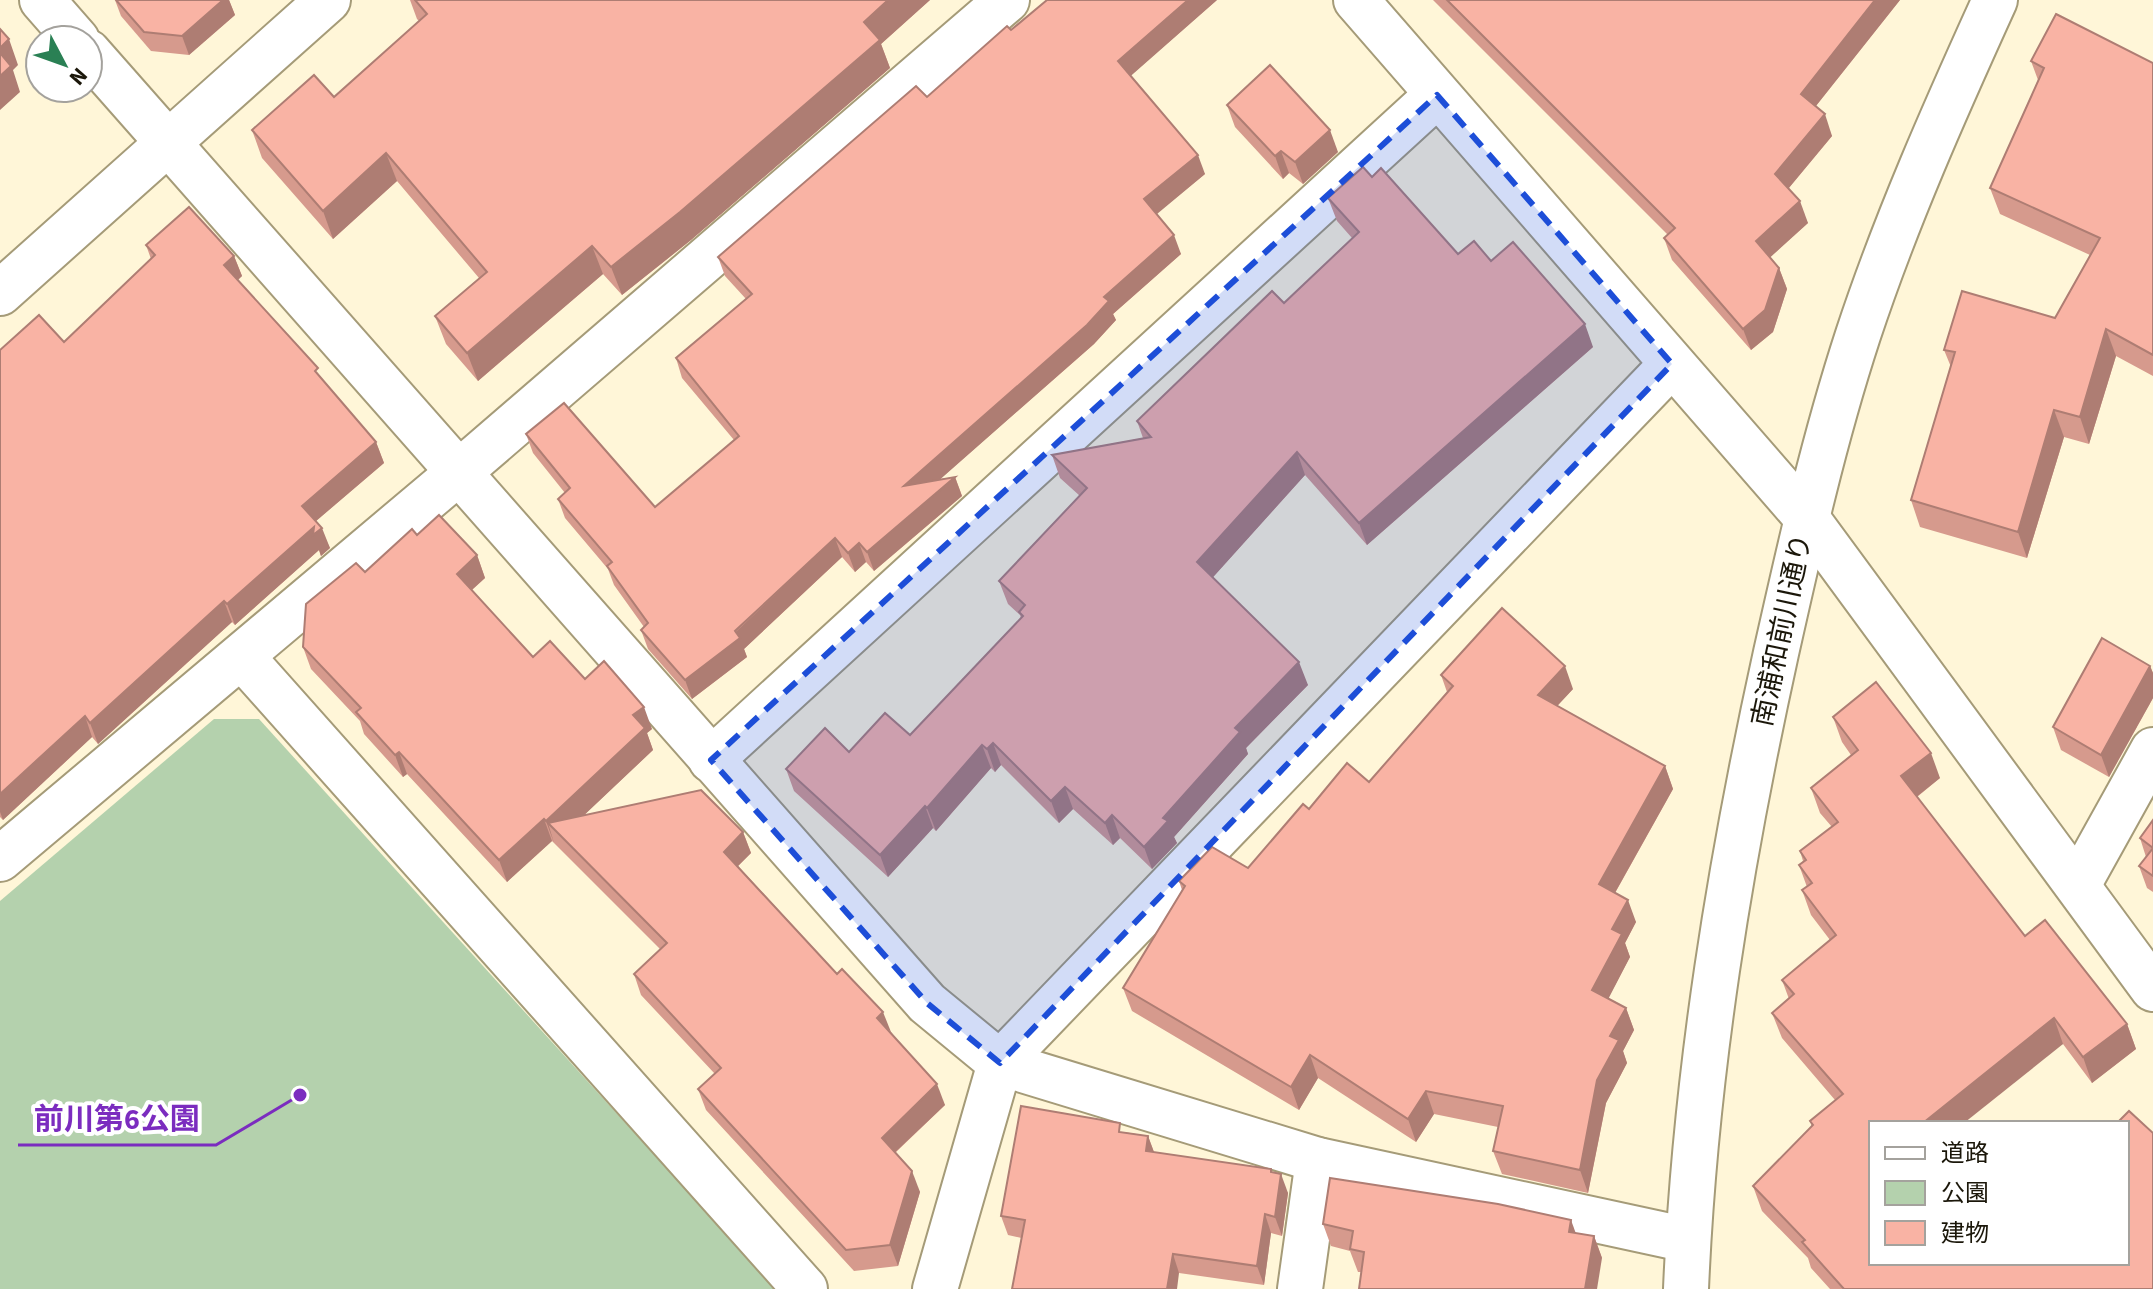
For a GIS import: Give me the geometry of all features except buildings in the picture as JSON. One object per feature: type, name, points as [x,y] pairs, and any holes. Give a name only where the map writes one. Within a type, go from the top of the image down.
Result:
[{"type":"street","points":[[42,0],[63,24]]},
{"type":"street","points":[[0,293],[328,0]]},
{"type":"street","points":[[0,859],[458,473],[1007,0]]},
{"type":"street","points":[[1356,0],[1806,517],[2153,989]]},
{"type":"street","name":"南浦和前川通り","points":[[1686,1289],[1688,1240],[1713,989],[1755,749],[1806,517],[1858,335],[1923,159],[1995,0]]},
{"type":"street","points":[[104,70],[927,1003],[1000,1063],[1318,1160],[1688,1240]]},
{"type":"street","points":[[711,760],[1437,95]]},
{"type":"street","points":[[935,1289],[1000,1063],[1672,364]]},
{"type":"street","points":[[242,657],[805,1289]]},
{"type":"street","points":[[2078,885],[2153,750]]},
{"type":"street","points":[[1300,1289],[1318,1160]]},
{"type":"highlighted area","points":[[1437,95],[1672,364],[1000,1063],[927,1003],[711,760]]},
{"type":"green space","points":[[214,719],[259,719],[776,1289],[0,1289],[0,901]]},
{"type":"place","name":"前川第6公園","points":[[300,1095]]}]
